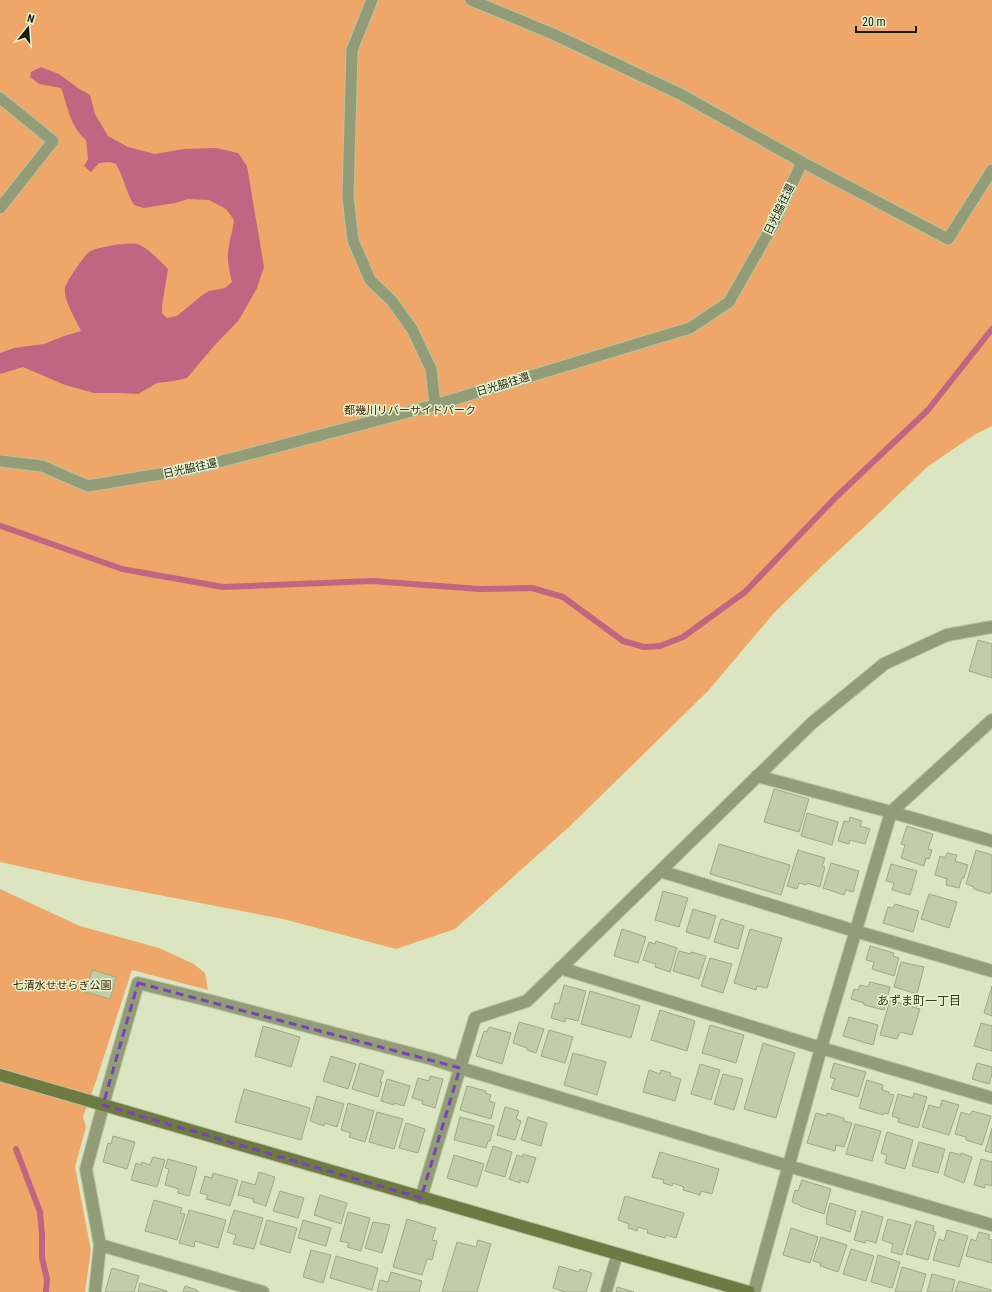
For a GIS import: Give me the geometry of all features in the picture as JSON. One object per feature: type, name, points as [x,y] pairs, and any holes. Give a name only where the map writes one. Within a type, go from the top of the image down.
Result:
[{"type":"street","points":[[421,1198],[475,1018],[527,1001],[812,723],[884,664],[948,635],[992,627]]},
{"type":"street","points":[[754,1292],[821,1048],[891,812],[992,720]]},
{"type":"street","points":[[757,776],[992,841]]},
{"type":"street","points":[[660,871],[992,972]]},
{"type":"street","points":[[560,968],[821,1048],[992,1098]]},
{"type":"street","points":[[94,1292],[100,1245],[86,1169],[138,983],[386,1047],[992,1225]]},
{"type":"street","points":[[0,1075],[749,1292]]},
{"type":"street","points":[[100,1245],[263,1292]]},
{"type":"lane","points":[[372,0],[352,50],[348,197],[353,240],[370,280],[392,301],[412,329],[431,369],[435,405]]},
{"type":"lane","points":[[471,0],[553,34],[682,95],[802,162],[948,239],[992,170]]},
{"type":"lane","points":[[0,98],[53,141],[0,208]]},
{"type":"lane","name":"日光脇往還","points":[[0,461],[42,466],[88,486],[196,468],[435,405],[690,328],[728,302],[775,221],[802,162]]},
{"type":"lane","points":[[606,1292],[617,1255]]},
{"type":"highlighted area","points":[[138,983],[460,1068],[421,1198],[103,1105]]},
{"type":"green space","name":"都幾川リバーサイドパーク","points":[[0,0],[992,0],[992,426],[974,435],[927,467],[774,613],[708,691],[570,826],[455,929],[396,949],[283,919],[86,881],[0,862]]},
{"type":"green space","name":"七清水せせらぎ公園","points":[[0,889],[80,926],[159,948],[194,964],[205,973],[208,990],[132,970],[83,1117],[86,1127],[75,1167],[91,1250],[85,1292],[0,1292]]},
{"type":"shaded area","points":[[41,67],[59,74],[90,95],[95,114],[108,136],[128,147],[155,154],[184,149],[216,148],[238,153],[247,166],[264,267],[257,288],[239,320],[214,346],[187,378],[157,383],[138,394],[94,393],[65,385],[23,367],[0,374],[0,353],[14,348],[44,344],[81,331],[68,304],[65,288],[79,264],[89,252],[93,250],[113,245],[137,244],[154,255],[168,269],[162,306],[162,313],[167,318],[177,316],[209,291],[225,288],[232,282],[228,255],[234,220],[226,209],[209,200],[188,199],[175,203],[144,208],[134,205],[116,164],[110,162],[99,163],[91,172],[84,166],[88,159],[86,140],[76,129],[61,88],[39,84],[30,77],[31,72]]},
{"type":"building","points":[[978,640],[992,644],[992,678],[969,671]]},
{"type":"building","points":[[774,789],[809,799],[799,832],[764,822]]},
{"type":"building","points":[[807,813],[838,822],[832,845],[801,836]]},
{"type":"building","points":[[850,817],[862,821],[860,826],[870,829],[865,844],[850,840],[849,844],[838,841],[844,821],[849,822]]},
{"type":"building","points":[[907,826],[933,834],[928,849],[932,850],[929,859],[926,858],[924,866],[901,858],[905,845],[901,844]]},
{"type":"building","points":[[719,844],[790,865],[781,895],[710,874]]},
{"type":"building","points":[[798,850],[825,858],[822,866],[825,867],[820,887],[807,883],[806,885],[799,883],[797,889],[787,886]]},
{"type":"building","points":[[976,850],[992,855],[992,892],[990,892],[990,894],[974,889],[974,887],[966,884]]},
{"type":"building","points":[[947,853],[957,855],[955,861],[968,865],[959,888],[946,885],[947,879],[935,875],[940,856],[945,858]]},
{"type":"building","points":[[831,863],[859,871],[853,892],[846,890],[844,895],[823,888]]},
{"type":"building","points":[[891,864],[917,871],[910,895],[892,890],[894,883],[886,881]]},
{"type":"building","points":[[663,891],[688,898],[679,927],[655,920]]},
{"type":"building","points":[[929,894],[957,902],[949,928],[921,919]]},
{"type":"building","points":[[895,904],[919,911],[913,932],[883,923],[888,907],[893,908]]},
{"type":"building","points":[[693,909],[716,916],[709,939],[686,932]]},
{"type":"building","points":[[721,919],[744,926],[738,949],[714,942]]},
{"type":"building","points":[[622,929],[646,937],[638,963],[614,956]]},
{"type":"building","points":[[750,929],[782,938],[767,988],[757,986],[756,990],[734,983]]},
{"type":"building","points":[[656,941],[677,948],[670,972],[655,967],[656,964],[643,960],[649,942],[655,944]]},
{"type":"building","points":[[870,946],[894,953],[893,956],[899,958],[894,976],[872,969],[874,962],[866,960]]},
{"type":"building","points":[[679,951],[691,954],[691,952],[706,956],[699,979],[673,971]]},
{"type":"building","points":[[710,958],[732,964],[723,993],[701,986]]},
{"type":"building","points":[[901,962],[924,967],[917,994],[894,987]]},
{"type":"building","points":[[92,970],[116,977],[110,999],[86,992]]},
{"type":"building","points":[[870,982],[890,987],[884,1010],[864,1005],[864,1003],[851,999],[854,989],[858,990],[860,985],[868,987]]},
{"type":"building","points":[[564,985],[586,991],[578,1021],[566,1018],[565,1022],[551,1018],[555,1003],[559,1004]]},
{"type":"building","points":[[992,986],[992,1016],[984,1013]]},
{"type":"building","points":[[590,991],[640,1006],[631,1038],[581,1024]]},
{"type":"building","points":[[890,1000],[920,1009],[912,1035],[900,1032],[897,1039],[880,1035]]},
{"type":"building","points":[[660,1010],[695,1021],[687,1051],[651,1040]]},
{"type":"building","points":[[849,1017],[878,1025],[873,1045],[843,1036]]},
{"type":"building","points":[[519,1022],[544,1029],[536,1053],[513,1043]]},
{"type":"building","points":[[981,1023],[992,1026],[992,1051],[974,1046]]},
{"type":"building","points":[[710,1025],[744,1035],[736,1063],[702,1053]]},
{"type":"building","points":[[263,1026],[300,1037],[291,1067],[255,1056]]},
{"type":"building","points":[[489,1027],[511,1033],[502,1064],[476,1056],[484,1031],[487,1032]]},
{"type":"building","points":[[549,1030],[573,1037],[565,1063],[541,1056]]},
{"type":"building","points":[[763,1043],[795,1053],[776,1118],[744,1109]]},
{"type":"building","points":[[573,1053],[606,1062],[597,1095],[564,1085]]},
{"type":"building","points":[[331,1056],[356,1064],[348,1089],[323,1081]]},
{"type":"building","points":[[360,1063],[384,1071],[380,1082],[382,1082],[378,1097],[352,1089]]},
{"type":"building","points":[[834,1063],[866,1072],[858,1097],[831,1089],[835,1079],[830,1077]]},
{"type":"building","points":[[977,1063],[992,1067],[992,1074],[989,1084],[972,1079]]},
{"type":"building","points":[[700,1064],[720,1070],[711,1100],[691,1094]]},
{"type":"building","points":[[649,1070],[660,1074],[661,1070],[671,1073],[670,1076],[681,1079],[675,1101],[643,1092]]},
{"type":"building","points":[[723,1074],[743,1079],[734,1110],[714,1104]]},
{"type":"building","points":[[430,1076],[443,1079],[435,1108],[422,1104],[423,1101],[412,1098],[418,1078],[429,1081]]},
{"type":"building","points":[[387,1079],[410,1086],[404,1106],[381,1101]]},
{"type":"building","points":[[867,1080],[883,1085],[882,1090],[894,1095],[888,1114],[884,1113],[883,1115],[859,1108]]},
{"type":"building","points":[[467,1086],[486,1091],[485,1093],[491,1095],[489,1101],[495,1103],[491,1119],[460,1110]]},
{"type":"building","points":[[244,1089],[310,1108],[301,1140],[235,1122]]},
{"type":"building","points":[[914,1093],[927,1097],[918,1128],[898,1122],[899,1119],[892,1116],[898,1094],[913,1098]]},
{"type":"building","points":[[317,1096],[344,1104],[337,1127],[325,1123],[324,1126],[310,1121]]},
{"type":"building","points":[[942,1100],[959,1105],[949,1135],[922,1127],[929,1105],[940,1108]]},
{"type":"building","points":[[348,1103],[374,1111],[365,1142],[349,1137],[351,1133],[341,1130]]},
{"type":"building","points":[[505,1107],[519,1111],[516,1119],[521,1121],[515,1140],[497,1135]]},
{"type":"building","points":[[972,1111],[991,1116],[982,1145],[966,1140],[966,1137],[955,1134],[961,1112],[970,1115]]},
{"type":"building","points":[[377,1112],[403,1119],[394,1149],[369,1142]]},
{"type":"building","points":[[816,1113],[827,1116],[827,1113],[844,1118],[844,1121],[852,1123],[844,1147],[836,1145],[835,1151],[807,1143]]},
{"type":"building","points":[[460,1117],[494,1126],[490,1141],[488,1141],[486,1148],[454,1140]]},
{"type":"building","points":[[528,1117],[547,1123],[541,1146],[521,1140]]},
{"type":"building","points":[[406,1123],[425,1129],[418,1153],[399,1148]]},
{"type":"building","points":[[855,1124],[881,1131],[872,1161],[846,1154]]},
{"type":"building","points":[[992,1128],[992,1153],[985,1151]]},
{"type":"building","points":[[887,1132],[913,1140],[905,1169],[885,1163],[887,1155],[881,1153]]},
{"type":"building","points":[[113,1136],[135,1142],[127,1169],[103,1162],[108,1143],[111,1144]]},
{"type":"building","points":[[919,1142],[945,1149],[938,1173],[912,1166]]},
{"type":"building","points":[[493,1146],[512,1152],[505,1177],[485,1171]]},
{"type":"building","points":[[660,1152],[719,1169],[712,1194],[701,1191],[700,1195],[683,1190],[684,1187],[673,1183],[672,1186],[663,1183],[664,1180],[652,1177]]},
{"type":"building","points":[[950,1152],[961,1155],[961,1153],[972,1157],[964,1183],[944,1175]]},
{"type":"building","points":[[523,1154],[536,1158],[528,1183],[520,1180],[520,1183],[509,1179],[517,1155],[522,1157]]},
{"type":"building","points":[[454,1155],[484,1164],[477,1187],[447,1178]]},
{"type":"building","points":[[153,1157],[165,1160],[157,1187],[131,1180],[136,1163],[141,1165],[142,1162],[150,1165]]},
{"type":"building","points":[[168,1159],[197,1167],[189,1196],[178,1193],[179,1189],[165,1185],[169,1169],[165,1168]]},
{"type":"building","points":[[981,1159],[992,1162],[992,1186],[985,1184],[985,1188],[974,1185]]},
{"type":"building","points":[[259,1172],[275,1177],[266,1206],[253,1202],[254,1199],[238,1195],[242,1181],[255,1185]]},
{"type":"building","points":[[213,1173],[238,1180],[230,1206],[206,1199],[208,1195],[200,1193],[205,1176],[212,1178]]},
{"type":"building","points":[[802,1180],[831,1189],[824,1214],[792,1202],[795,1190],[798,1191]]},
{"type":"building","points":[[280,1191],[304,1198],[298,1218],[273,1211]]},
{"type":"building","points":[[320,1195],[347,1203],[341,1224],[314,1215]]},
{"type":"building","points":[[625,1196],[684,1213],[676,1238],[666,1235],[665,1238],[647,1233],[648,1230],[638,1227],[637,1231],[628,1228],[629,1224],[618,1220]]},
{"type":"building","points":[[154,1200],[182,1208],[180,1213],[185,1214],[177,1240],[145,1231]]},
{"type":"building","points":[[830,1203],[856,1211],[850,1232],[826,1224]]},
{"type":"building","points":[[189,1210],[226,1220],[218,1248],[195,1241],[194,1247],[179,1243]]},
{"type":"building","points":[[234,1210],[263,1218],[254,1249],[233,1244],[236,1235],[227,1232]]},
{"type":"building","points":[[862,1211],[883,1217],[876,1243],[866,1240],[865,1243],[854,1240]]},
{"type":"building","points":[[348,1212],[370,1218],[361,1251],[347,1247],[349,1243],[340,1241]]},
{"type":"building","points":[[407,1219],[436,1228],[432,1240],[437,1241],[432,1260],[427,1259],[422,1275],[393,1267]]},
{"type":"building","points":[[888,1219],[911,1225],[902,1255],[891,1252],[893,1244],[882,1240]]},
{"type":"building","points":[[267,1220],[297,1228],[290,1253],[260,1244]]},
{"type":"building","points":[[303,1220],[331,1228],[326,1246],[298,1238]]},
{"type":"building","points":[[916,1221],[934,1226],[933,1231],[936,1232],[928,1260],[906,1254]]},
{"type":"building","points":[[373,1222],[390,1225],[382,1253],[365,1248]]},
{"type":"building","points":[[791,1228],[818,1237],[810,1263],[783,1255]]},
{"type":"building","points":[[947,1230],[968,1236],[959,1267],[933,1260],[939,1239],[944,1241]]},
{"type":"building","points":[[979,1232],[990,1235],[988,1239],[992,1240],[992,1263],[966,1256],[971,1239],[976,1241]]},
{"type":"building","points":[[821,1237],[847,1245],[838,1272],[820,1266],[821,1263],[813,1261]]},
{"type":"building","points":[[478,1240],[491,1244],[477,1292],[442,1292],[457,1242],[476,1247]]},
{"type":"building","points":[[851,1249],[874,1256],[866,1281],[843,1274]]},
{"type":"building","points":[[311,1250],[331,1255],[323,1283],[303,1277]]},
{"type":"building","points":[[878,1255],[900,1262],[892,1288],[871,1282]]},
{"type":"building","points":[[336,1256],[378,1268],[372,1290],[330,1278]]},
{"type":"building","points":[[559,1266],[579,1272],[580,1269],[592,1273],[586,1292],[565,1292],[553,1288]]},
{"type":"building","points":[[902,1267],[926,1274],[921,1292],[895,1292]]},
{"type":"building","points":[[112,1268],[139,1276],[134,1292],[105,1292]]},
{"type":"building","points":[[391,1272],[422,1281],[419,1292],[377,1292],[380,1280],[388,1282]]},
{"type":"building","points":[[932,1274],[955,1280],[952,1292],[927,1292]]},
{"type":"building","points":[[959,1281],[991,1290],[991,1292],[955,1292]]},
{"type":"building","points":[[140,1283],[167,1291],[167,1292],[138,1292]]},
{"type":"building","points":[[185,1286],[197,1290],[196,1291],[199,1292],[183,1292]]},
{"type":"building","points":[[617,1287],[634,1292],[616,1292]]},
{"type":"waterway","points":[[1,526],[122,569],[223,587],[372,581],[480,589],[532,588],[563,597],[623,641],[644,647],[660,646],[683,637],[745,592],[835,498],[928,410],[992,329]]},
{"type":"waterway","points":[[16,1149],[40,1212],[42,1258],[47,1279],[46,1292]]},
{"type":"district","name":"あずま町一丁目","points":[[919,1001]]}]
